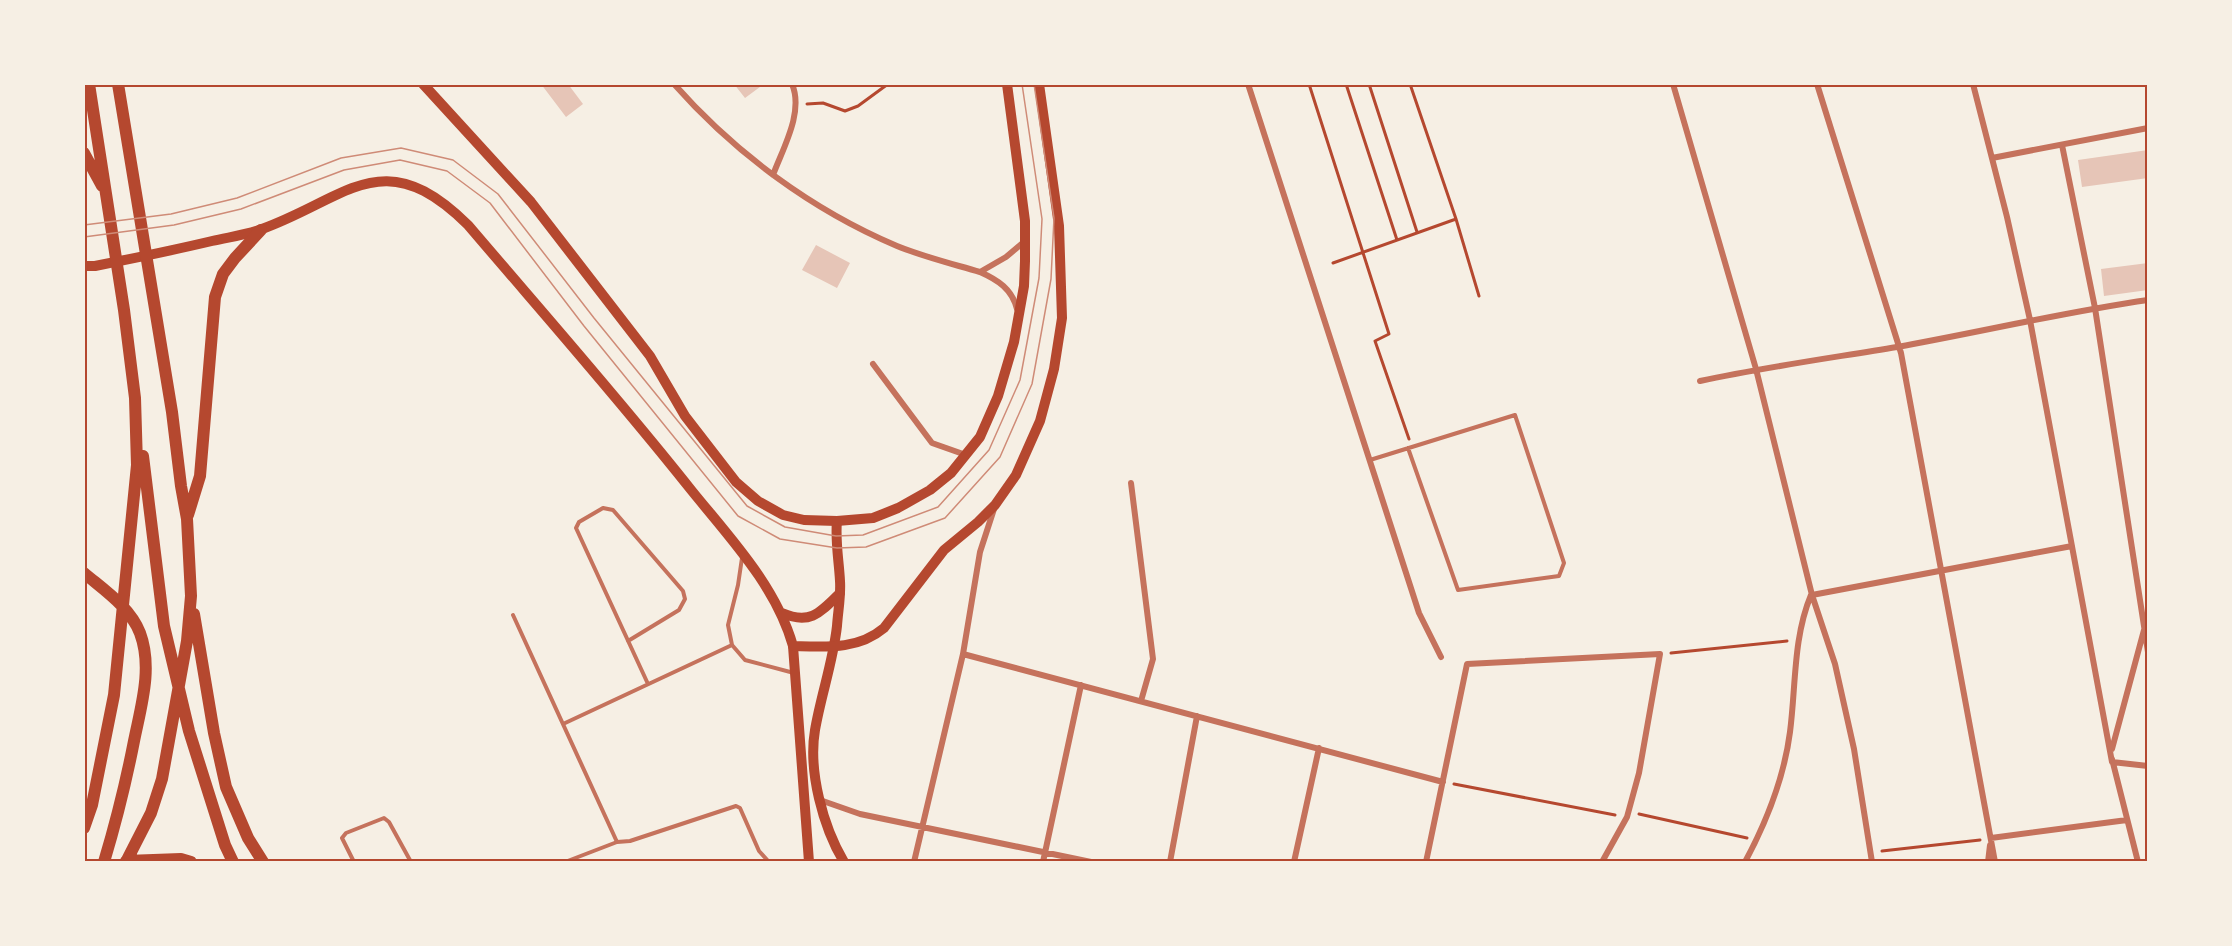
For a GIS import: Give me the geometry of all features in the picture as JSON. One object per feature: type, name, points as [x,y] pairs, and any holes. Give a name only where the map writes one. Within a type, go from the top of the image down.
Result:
[{"type":"highway","points":[[89,84],[124,310],[164,626],[189,731],[225,845],[233,862]]},
{"type":"highway","points":[[118,84],[172,412],[187,519],[191,596],[212,723],[226,787],[248,838],[263,862]]},
{"type":"highway","points":[[84,153],[107,195]]},
{"type":"highway","points":[[187,519],[200,476],[215,297],[223,274],[261,230]]},
{"type":"highway","points":[[84,828],[92,805],[114,695],[136,465],[135,398]]},
{"type":"highway","points":[[84,573],[112,596],[130,615],[140,632],[146,657],[145,688],[121,804],[104,862]]},
{"type":"highway","points":[[126,862],[151,813],[162,779],[187,641],[191,596]]},
{"type":"highway","points":[[126,862],[181,859],[191,862]]},
{"type":"main road","points":[[423,84],[531,202],[650,356],[685,416],[736,482],[758,501],[783,515],[804,520],[837,521],[873,518],[898,508],[930,490],[951,473],[980,437],[998,396],[1019,316],[1024,286],[1026,241],[1007,84]]},
{"type":"main road","points":[[793,646],[835,647],[858,644],[874,637],[884,628],[945,550],[995,505],[1016,475],[1040,421],[1054,369],[1062,318],[1059,226],[1039,84]]},
{"type":"main road","points":[[90,266],[261,230],[356,185],[374,181],[393,182],[413,188],[432,195],[449,207],[468,225],[650,438],[742,554],[782,613],[793,646],[809,862]]},
{"type":"main road","points":[[837,521],[840,593],[835,647],[813,747],[820,800],[828,833],[844,862]]},
{"type":"main road","points":[[782,613],[796,619],[812,617],[840,593]]},
{"type":"street","points":[[674,84],[728,140],[773,175],[815,202],[898,246],[980,272],[1003,284],[1015,300],[1019,316]]},
{"type":"street","points":[[773,175],[796,105],[796,92],[792,84]]},
{"type":"street","points":[[1248,84],[1419,613],[1441,657]]},
{"type":"street","points":[[1673,84],[1756,369],[1812,595],[1835,664],[1854,749],[1872,862]]},
{"type":"street","points":[[1817,84],[1899,346],[1995,862]]},
{"type":"street","points":[[1973,84],[2030,320],[2112,762],[2138,862]]},
{"type":"street","points":[[1992,158],[2148,128]]},
{"type":"street","points":[[2062,145],[2096,308],[2148,652]]},
{"type":"street","points":[[980,272],[1006,257],[1026,241]]},
{"type":"street","points":[[84,272],[90,266]]},
{"type":"street","points":[[1700,381],[1756,369],[1899,346],[2148,300]]},
{"type":"street","points":[[873,364],[932,443],[966,456]]},
{"type":"street","points":[[1131,483],[1153,659],[1141,701]]},
{"type":"street","points":[[914,862],[963,654],[980,552],[995,505]]},
{"type":"street","points":[[1812,595],[2072,546]]},
{"type":"street","points":[[1745,862],[1772,806],[1783,769],[1790,732],[1799,640],[1803,618],[1812,595]]},
{"type":"street","points":[[2112,762],[2112,745],[2144,630],[2148,623]]},
{"type":"street","points":[[963,654],[1443,782]]},
{"type":"street","points":[[1426,862],[1467,664],[1660,654],[1640,773],[1628,814],[1602,862]]},
{"type":"street","points":[[1043,862],[1081,685]]},
{"type":"street","points":[[1170,862],[1197,716]]},
{"type":"street","points":[[1294,862],[1319,748]]},
{"type":"street","points":[[2112,762],[2148,766]]},
{"type":"street","points":[[820,800],[860,813],[1090,862]]},
{"type":"street","points":[[1991,838],[2127,820]]},
{"type":"street","points":[[1988,862],[1991,838]]},
{"type":"lane","points":[[1369,460],[1410,447],[1515,415],[1564,563],[1559,576],[1458,590],[1410,447]]},
{"type":"lane","points":[[628,641],[679,610],[685,599],[683,591],[613,510],[603,508],[579,522],[576,528],[628,641],[648,684]]},
{"type":"lane","points":[[742,554],[738,585],[728,625],[732,645],[745,660],[794,673]]},
{"type":"lane","points":[[513,615],[617,842]]},
{"type":"lane","points":[[563,724],[732,645]]},
{"type":"lane","points":[[565,862],[617,842],[630,841],[736,806],[740,808],[759,851],[769,862]]},
{"type":"lane","points":[[354,862],[342,838],[346,833],[384,818],[389,822],[411,862]]},
{"type":"path","points":[[796,105],[823,103],[845,111],[858,106],[888,84]]},
{"type":"path","points":[[1309,84],[1389,334],[1375,341],[1410,447]]},
{"type":"path","points":[[1346,84],[1397,240]]},
{"type":"path","points":[[1369,84],[1417,232]]},
{"type":"path","points":[[1410,84],[1456,219],[1479,296]]},
{"type":"path","points":[[1333,263],[1456,219]]},
{"type":"path","points":[[1660,654],[1799,640]]},
{"type":"path","points":[[1443,782],[1628,814],[1756,841]]},
{"type":"path","points":[[1872,852],[1991,838]]},
{"type":"building","points":[[541,84],[568,84],[583,104],[566,117]]},
{"type":"building","points":[[734,84],[764,84],[745,98]]},
{"type":"building","points":[[2148,150],[2148,178],[2082,187],[2078,160]]},
{"type":"building","points":[[816,245],[850,263],[837,288],[802,270]]},
{"type":"building","points":[[2148,263],[2148,290],[2104,296],[2101,269]]},
{"type":"tram line","points":[[84,225],[171,214],[237,198],[341,158],[401,148],[453,160],[498,194],[594,318],[747,506],[785,527],[836,536],[863,535],[938,507],[989,450],[1020,380],[1039,278],[1042,219],[1022,84]]},
{"type":"tram line","points":[[84,237],[174,225],[241,209],[344,170],[400,160],[447,171],[490,203],[584,326],[738,516],[780,539],[837,548],[866,547],[945,518],[1000,457],[1032,384],[1051,279],[1054,218],[1034,84]]}]
